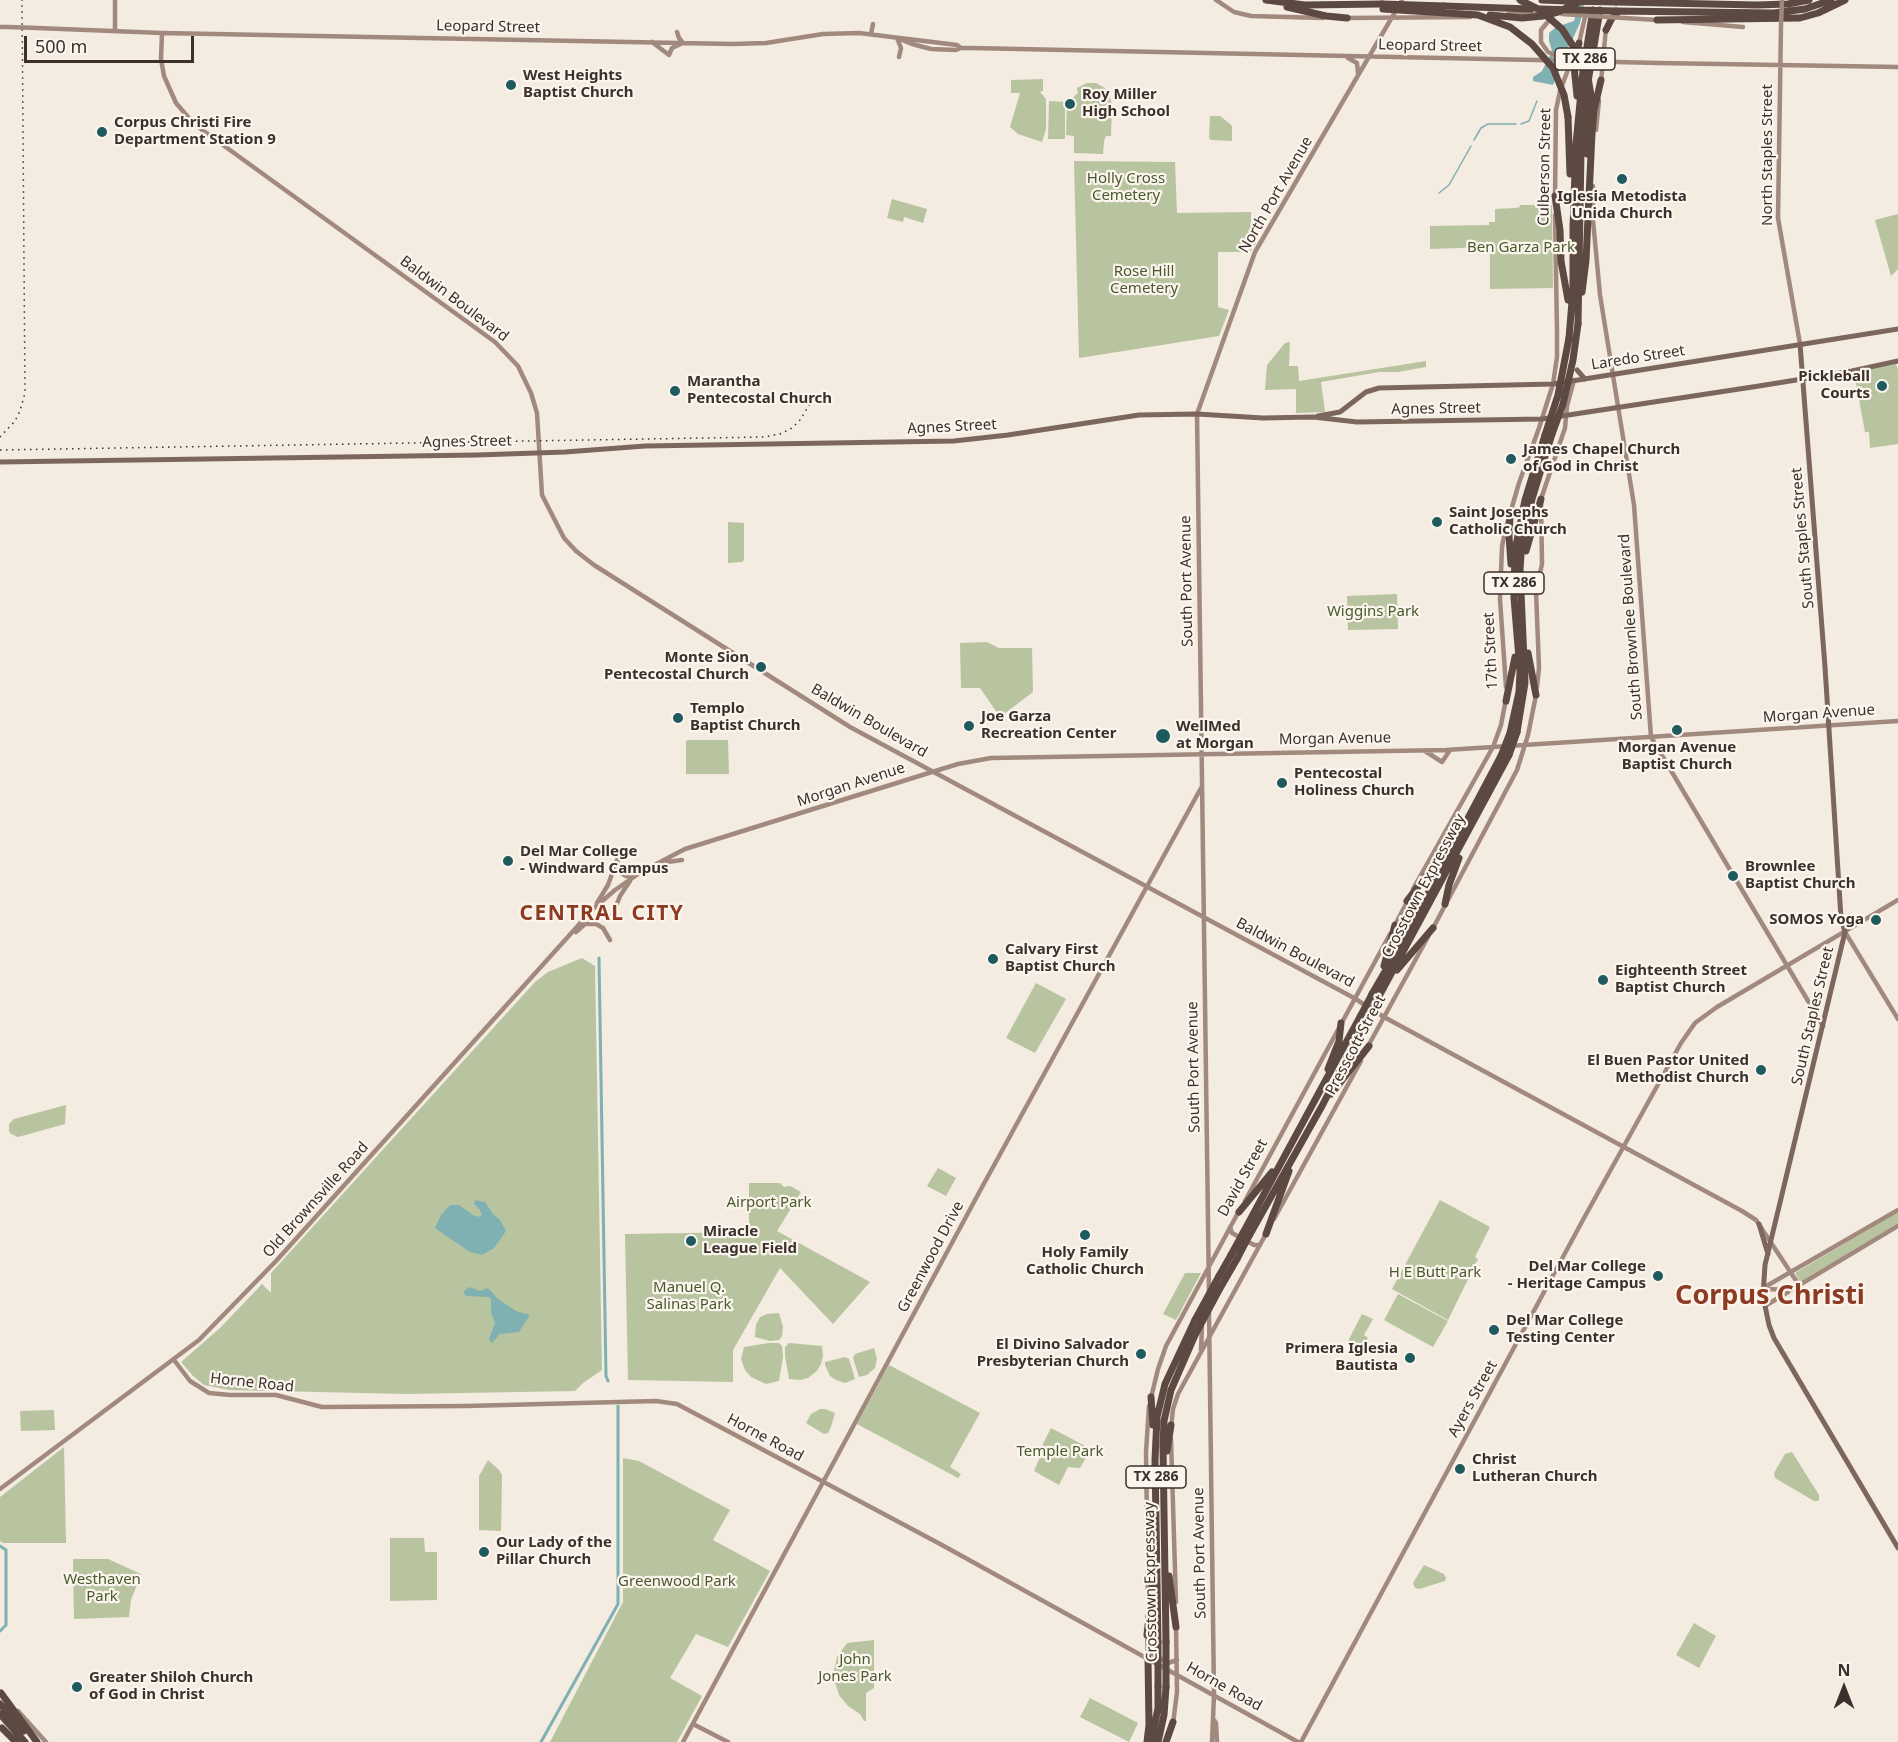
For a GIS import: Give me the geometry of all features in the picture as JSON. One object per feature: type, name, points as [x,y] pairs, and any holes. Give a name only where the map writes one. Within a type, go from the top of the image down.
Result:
[{"type":"highway","points":[[1263,0],[1292,4],[1382,7],[1532,18],[1558,12],[1583,0]]},
{"type":"highway","points":[[1263,0],[1311,13],[1347,18]]},
{"type":"highway","points":[[1520,0],[1540,10],[1556,23],[1566,34],[1587,72],[1591,95],[1587,154],[1587,246]]},
{"type":"highway","points":[[1542,0],[1757,5],[1788,4],[1809,0]]},
{"type":"highway","points":[[1382,7],[1444,6],[1726,13],[1793,11],[1831,0]]},
{"type":"highway","points":[[1657,20],[1800,18],[1818,13],[1845,0]]},
{"type":"highway","name":"TX 286","points":[[1573,324],[1575,153],[1579,111],[1596,2]]},
{"type":"highway","name":"Crosstown Expressway","points":[[1548,435],[1563,404],[1573,360],[1581,152],[1596,2]]},
{"type":"highway","points":[[1458,13],[1478,15],[1498,21],[1520,33],[1544,56],[1557,76],[1564,95],[1568,117],[1573,228]]},
{"type":"highway","points":[[1606,30],[1612,18],[1621,14],[1697,16],[1726,13]]},
{"type":"highway","points":[[1579,43],[1574,66],[1579,111]]},
{"type":"highway","points":[[1573,324],[1587,246],[1592,133],[1594,110],[1601,80]]},
{"type":"highway","points":[[1555,196],[1560,230],[1561,261],[1573,324]]},
{"type":"highway","name":"Crosstown Expressway","points":[[1246,1235],[1322,1106],[1375,994],[1479,805],[1505,756],[1514,733],[1520,671],[1517,585],[1523,540],[1573,324]]},
{"type":"highway","points":[[1517,585],[1541,499]]},
{"type":"highway","points":[[1510,516],[1509,536],[1517,585]]},
{"type":"highway","points":[[1506,701],[1520,632]]},
{"type":"highway","points":[[1520,632],[1536,695]]},
{"type":"highway","points":[[1445,904],[1463,833]]},
{"type":"highway","points":[[1407,901],[1463,833]]},
{"type":"highway","name":"Crosstown Expressway","points":[[1375,994],[1388,981],[1463,833]]},
{"type":"highway","points":[[1375,994],[1388,957],[1395,925]]},
{"type":"highway","points":[[1388,981],[1433,928]]},
{"type":"highway","name":"Crosstown Expressway","points":[[1158,1742],[1164,1715],[1162,1642],[1164,1421],[1171,1390],[1195,1335],[1288,1151],[1364,1017]]},
{"type":"highway","points":[[1317,1097],[1339,1041],[1341,1023]]},
{"type":"highway","points":[[1322,1106],[1369,1046]]},
{"type":"highway","points":[[1266,1234],[1301,1144]]},
{"type":"highway","points":[[1239,1212],[1288,1151]]},
{"type":"highway","name":"Crosstown Expressway","points":[[1162,1642],[1155,1460],[1155,1435],[1160,1400],[1195,1320],[1219,1276],[1234,1257]]},
{"type":"highway","points":[[1151,1398],[1155,1460]]},
{"type":"highway","points":[[1163,1477],[1171,1425]]},
{"type":"highway","points":[[1164,1531],[1176,1627]]},
{"type":"highway","points":[[1147,1635],[1157,1536]]},
{"type":"highway","points":[[1148,1658],[1149,1742]]},
{"type":"highway","name":"Crosstown Expressway","points":[[1149,1742],[1162,1687]]},
{"type":"highway","points":[[1,1692],[36,1742]]},
{"type":"highway","points":[[0,1704],[36,1742]]},
{"type":"highway","points":[[0,1714],[25,1742]]},
{"type":"highway","points":[[1167,1742],[1173,1722]]},
{"type":"highway","points":[[1,1727],[15,1742]]},
{"type":"main road","points":[[115,0],[115,31]]},
{"type":"main road","points":[[1216,0],[1234,12],[1251,16],[1453,19],[1525,13],[1743,27]]},
{"type":"main road","name":"North Port Avenue","points":[[1197,414],[1255,252],[1402,0]]},
{"type":"main road","points":[[1411,19],[1405,13],[1412,0]]},
{"type":"main road","name":"North Staples Street","points":[[1782,0],[1779,218],[1800,344]]},
{"type":"main road","name":"South Brownlee Boulevard","points":[[1614,1],[1606,30],[1594,141],[1592,204],[1599,283],[1634,505],[1651,737],[1823,1026]]},
{"type":"main road","name":"Culberson Street","points":[[1553,384],[1557,357],[1556,110],[1565,77],[1596,2]]},
{"type":"main road","points":[[1562,14],[1553,16],[1546,22],[1540,36],[1541,44],[1548,52],[1563,56],[1572,52],[1579,43]]},
{"type":"main road","points":[[1376,18],[1383,23],[1383,32]]},
{"type":"main road","points":[[871,34],[873,24]]},
{"type":"main road","name":"Leopard Street","points":[[0,28],[683,43],[760,43],[832,33],[871,34],[897,38],[932,49],[956,50],[961,48],[1898,67]]},
{"type":"main road","points":[[652,42],[669,55],[672,48],[683,43],[677,32]]},
{"type":"main road","name":"Baldwin Boulevard","points":[[162,33],[161,59],[164,76],[176,104],[194,124],[495,342],[519,367],[534,403],[539,424],[542,495],[564,538],[576,551],[850,727],[1354,998],[1384,1017],[1742,1211],[1759,1224],[1799,1286]]},
{"type":"main road","points":[[897,38],[901,48],[898,57]]},
{"type":"main road","points":[[1336,56],[1348,58],[1357,63],[1359,70],[1356,79]]},
{"type":"main road","name":"Laredo Street","points":[[1313,417],[1340,412],[1366,392],[1379,388],[1553,384],[1898,328]]},
{"type":"main road","name":"South Staples Street","points":[[1800,344],[1829,725],[1840,918],[1845,932],[1800,1113],[1768,1254],[1763,1288],[1774,1338],[1898,1548]]},
{"type":"main road","name":"Agnes Street","points":[[0,462],[539,453],[645,446],[954,441],[1128,416],[1197,414],[1263,418],[1313,417],[1357,422],[1542,419],[1804,379],[1898,361]]},
{"type":"main road","points":[[1577,370],[1585,379]]},
{"type":"main road","points":[[1566,416],[1574,380]]},
{"type":"main road","points":[[1567,381],[1572,390]]},
{"type":"main road","points":[[1510,516],[1553,384]]},
{"type":"main road","points":[[1545,410],[1550,418]]},
{"type":"main road","name":"South Port Avenue","points":[[1197,414],[1214,1720],[1217,1742]]},
{"type":"main road","name":"Presscott Street","points":[[1171,1425],[1175,1402],[1199,1355],[1517,770],[1536,695],[1539,668],[1536,591],[1542,570],[1541,499],[1565,429],[1566,416]]},
{"type":"main road","points":[[1539,428],[1561,425],[1565,429]]},
{"type":"main road","name":"17th Street","points":[[1493,747],[1506,701],[1500,567],[1505,531],[1510,516]]},
{"type":"main road","name":"Morgan Avenue","points":[[615,890],[657,863],[685,849],[958,764],[1004,757],[1450,750],[1898,721]]},
{"type":"main road","name":"David Street","points":[[1148,1658],[1149,1555],[1146,1440],[1151,1398],[1166,1346],[1493,747]]},
{"type":"main road","points":[[1422,750],[1442,762],[1450,750]]},
{"type":"main road","name":"Greenwood Drive","points":[[683,1742],[1202,785]]},
{"type":"main road","points":[[593,909],[608,885],[617,860],[623,875],[632,878],[620,896],[611,919]]},
{"type":"main road","points":[[657,863],[682,860]]},
{"type":"main road","name":"Old Brownsville Road","points":[[0,1489],[174,1360],[224,1317],[593,909],[615,890]]},
{"type":"main road","points":[[1898,900],[1845,932],[1898,1019]]},
{"type":"main road","points":[[564,941],[585,924],[590,923],[600,925],[610,940]]},
{"type":"main road","name":"Ayers Street","points":[[1299,1742],[1681,1043],[1695,1023],[1708,1012],[1845,932]]},
{"type":"main road","points":[[1763,1288],[1898,1210]]},
{"type":"main road","points":[[1759,1224],[1768,1254]]},
{"type":"main road","points":[[1230,1227],[1232,1233],[1254,1245],[1260,1245]]},
{"type":"main road","points":[[1765,1305],[1898,1227]]},
{"type":"main road","points":[[1763,1288],[1791,1290]]},
{"type":"main road","points":[[1191,1299],[1196,1298],[1201,1302],[1199,1355],[1209,1359]]},
{"type":"main road","name":"Horne Road","points":[[174,1360],[190,1382],[209,1393],[276,1395],[322,1407],[670,1402],[823,1481],[1299,1742]]},
{"type":"main road","name":"Crosstown Expressway","points":[[1171,1425],[1177,1660],[1173,1722]]},
{"type":"main road","points":[[1148,1649],[1168,1663],[1177,1660]]},
{"type":"main road","points":[[1,1692],[46,1742]]},
{"type":"main road","name":"South Port Avenue","points":[[1212,1742],[1211,1723],[1214,1720]]},
{"type":"main road","points":[[693,1724],[728,1742]]},
{"type":"green space","points":[[1043,79],[1043,91],[1040,92],[1046,99],[1046,129],[1042,142],[1018,134],[1010,127],[1020,93],[1011,93],[1011,80]]},
{"type":"green space","points":[[1087,83],[1096,83],[1105,88],[1112,103],[1111,136],[1106,136],[1103,154],[1074,153],[1074,136],[1066,135],[1067,103],[1078,93],[1077,88]]},
{"type":"green space","points":[[1049,101],[1065,102],[1065,139],[1048,139]]},
{"type":"green space","points":[[1210,116],[1220,116],[1232,126],[1232,141],[1209,138]]},
{"type":"green space","name":"Rose Hill Cemetery","points":[[1074,161],[1175,162],[1177,213],[1251,212],[1251,242],[1256,243],[1250,252],[1218,252],[1218,307],[1229,310],[1219,336],[1079,358]]},
{"type":"green space","points":[[892,199],[927,209],[923,223],[904,217],[903,222],[887,218]]},
{"type":"green space","name":"Ben Garza Park","points":[[1519,205],[1552,205],[1553,288],[1490,289],[1490,247],[1430,249],[1430,226],[1489,225],[1489,222],[1495,222],[1495,209],[1515,208],[1520,207]]},
{"type":"green space","points":[[1898,214],[1898,269],[1891,276],[1875,220]]},
{"type":"green space","points":[[1290,342],[1289,366],[1298,366],[1299,381],[1426,361],[1426,367],[1321,382],[1325,412],[1296,413],[1296,389],[1265,390],[1267,365],[1285,343]]},
{"type":"green space","points":[[1896,364],[1898,369],[1898,444],[1870,448],[1869,432],[1865,432],[1854,373]]},
{"type":"green space","points":[[728,522],[744,523],[744,560],[742,562],[728,563]]},
{"type":"green space","name":"Wiggins Park","points":[[1397,594],[1398,629],[1348,630],[1347,596]]},
{"type":"green space","points":[[987,642],[999,648],[1032,648],[1033,692],[1000,717],[980,688],[961,688],[960,643]]},
{"type":"green space","points":[[728,740],[729,774],[686,774],[686,741]]},
{"type":"green space","points":[[582,958],[595,966],[602,1370],[575,1391],[406,1394],[229,1390],[204,1385],[193,1376],[181,1362],[220,1328],[262,1284],[271,1293],[271,1273],[535,982],[548,972]]},
{"type":"green space","points":[[1036,983],[1066,999],[1035,1053],[1006,1038]]},
{"type":"green space","points":[[66,1105],[65,1124],[18,1137],[9,1131],[9,1124],[14,1119]]},
{"type":"green space","points":[[938,1168],[956,1178],[946,1196],[927,1186]]},
{"type":"green space","name":"Manuel Q. Salinas Park","points":[[749,1183],[780,1183],[784,1187],[790,1186],[801,1192],[777,1231],[870,1282],[833,1324],[780,1268],[733,1350],[733,1382],[628,1380],[625,1234],[749,1232]]},
{"type":"green space","name":"H E Butt Park","points":[[1440,1200],[1490,1227],[1475,1257],[1478,1259],[1448,1320],[1392,1289]]},
{"type":"green space","points":[[1898,1212],[1898,1224],[1800,1282],[1795,1273]]},
{"type":"green space","points":[[1185,1273],[1201,1273],[1176,1320],[1163,1314]]},
{"type":"green space","points":[[1398,1294],[1448,1321],[1433,1347],[1384,1320]]},
{"type":"green space","points":[[779,1313],[783,1327],[779,1340],[770,1341],[755,1337],[756,1325],[760,1317]]},
{"type":"green space","points":[[1362,1314],[1373,1319],[1364,1335],[1368,1338],[1362,1349],[1348,1341]]},
{"type":"green space","points":[[779,1343],[782,1346],[783,1357],[779,1381],[766,1384],[751,1377],[745,1370],[741,1359],[744,1347]]},
{"type":"green space","points":[[789,1343],[822,1346],[821,1364],[817,1371],[808,1378],[789,1379],[785,1347]]},
{"type":"green space","points":[[874,1348],[877,1359],[875,1368],[867,1375],[859,1377],[853,1358],[855,1354]]},
{"type":"green space","points":[[845,1357],[849,1359],[855,1379],[845,1383],[830,1376],[825,1362]]},
{"type":"green space","points":[[889,1365],[980,1413],[950,1467],[961,1474],[958,1478],[857,1424]]},
{"type":"green space","points":[[820,1409],[835,1413],[828,1433],[824,1434],[806,1423],[811,1414]]},
{"type":"green space","points":[[54,1410],[55,1430],[21,1431],[20,1411]]},
{"type":"green space","name":"Temple Park","points":[[1051,1428],[1091,1449],[1080,1468],[1068,1467],[1059,1485],[1034,1471]]},
{"type":"green space","points":[[64,1447],[66,1543],[3,1543],[0,1541],[0,1497]]},
{"type":"green space","points":[[1792,1452],[1819,1495],[1819,1500],[1814,1501],[1775,1478],[1774,1473],[1785,1454]]},
{"type":"green space","name":"Greenwood Park","points":[[623,1458],[639,1461],[730,1510],[713,1540],[770,1571],[728,1647],[696,1634],[670,1678],[702,1696],[677,1742],[550,1742],[623,1602]]},
{"type":"green space","points":[[488,1460],[502,1475],[501,1531],[479,1530],[479,1476]]},
{"type":"green space","points":[[390,1538],[424,1538],[425,1552],[437,1552],[437,1600],[390,1601]]},
{"type":"green space","name":"Westhaven Park","points":[[73,1559],[108,1559],[141,1574],[131,1600],[129,1617],[74,1619]]},
{"type":"green space","points":[[1424,1565],[1444,1574],[1445,1581],[1419,1589],[1415,1588],[1413,1583]]},
{"type":"green space","points":[[1694,1623],[1716,1636],[1699,1668],[1676,1655]]},
{"type":"green space","name":"John Jones Park","points":[[874,1640],[874,1688],[866,1693],[866,1721],[864,1721],[860,1714],[848,1706],[839,1695],[834,1671],[837,1657],[847,1643]]},
{"type":"green space","points":[[1090,1698],[1138,1723],[1129,1742],[1080,1717]]},
{"type":"water","points":[[1579,0],[1585,0],[1580,23],[1570,45],[1560,54],[1561,66],[1553,85],[1533,81],[1533,77],[1542,71],[1552,51],[1549,33],[1556,27],[1574,21]]},
{"type":"water","points":[[475,1200],[485,1202],[506,1231],[494,1248],[482,1255],[470,1252],[435,1228],[441,1215],[450,1205],[459,1205],[480,1217],[482,1214],[474,1204]]},
{"type":"water","points":[[469,1287],[480,1291],[488,1288],[498,1299],[516,1311],[530,1315],[519,1332],[500,1334],[492,1343],[489,1339],[495,1323],[491,1312],[491,1299],[466,1296],[463,1292]]},
{"type":"waterway","points":[[1521,124],[1529,121],[1537,101]]},
{"type":"waterway","points":[[1474,140],[1481,128],[1488,124],[1516,124]]},
{"type":"waterway","points":[[1439,193],[1449,185],[1471,146]]},
{"type":"waterway","points":[[599,958],[606,1376],[608,1381]]},
{"type":"waterway","points":[[541,1742],[618,1604],[618,1406]]},
{"type":"waterway","points":[[0,1546],[6,1550],[6,1625],[0,1631]]},
{"type":"railway","points":[[0,437],[15,421],[25,393],[22,0]]},
{"type":"railway","points":[[0,450],[763,437],[780,434],[792,428],[811,402]]},
{"type":"place","name":"West Heights Baptist Church","points":[[511,85]]},
{"type":"place","name":"Roy Miller High School","points":[[1070,104]]},
{"type":"place","name":"Corpus Christi Fire Department Station 9","points":[[102,132]]},
{"type":"place","name":"Iglesia Metodista Unida Church","points":[[1622,179]]},
{"type":"place","name":"Pickleball Courts","points":[[1882,386]]},
{"type":"place","name":"Marantha Pentecostal Church","points":[[675,391]]},
{"type":"place","name":"James Chapel Church of God in Christ","points":[[1511,459]]},
{"type":"place","name":"Saint Josephs Catholic Church","points":[[1437,522]]},
{"type":"place","name":"Monte Sion Pentecostal Church","points":[[761,667]]},
{"type":"place","name":"Templo Baptist Church","points":[[678,718]]},
{"type":"place","name":"Joe Garza Recreation Center","points":[[969,726]]},
{"type":"place","name":"Morgan Avenue Baptist Church","points":[[1677,730]]},
{"type":"place","name":"WellMed at Morgan","points":[[1163,736]]},
{"type":"place","name":"Pentecostal Holiness Church","points":[[1282,783]]},
{"type":"place","name":"Del Mar College - Windward Campus","points":[[508,861]]},
{"type":"place","name":"Brownlee Baptist Church","points":[[1733,876]]},
{"type":"place","name":"SOMOS Yoga","points":[[1876,920]]},
{"type":"place","name":"Calvary First Baptist Church","points":[[993,959]]},
{"type":"place","name":"Eighteenth Street Baptist Church","points":[[1603,980]]},
{"type":"place","name":"El Buen Pastor United Methodist Church","points":[[1761,1070]]},
{"type":"place","name":"Holy Family Catholic Church","points":[[1085,1235]]},
{"type":"place","name":"Miracle League Field","points":[[691,1241]]},
{"type":"place","name":"Del Mar College - Heritage Campus","points":[[1658,1276]]},
{"type":"place","name":"Del Mar College Testing Center","points":[[1494,1330]]},
{"type":"place","name":"El Divino Salvador Presbyterian Church","points":[[1141,1354]]},
{"type":"place","name":"Primera Iglesia Bautista","points":[[1410,1358]]},
{"type":"place","name":"Christ Lutheran Church","points":[[1460,1469]]},
{"type":"place","name":"Our Lady of the Pillar Church","points":[[484,1552]]},
{"type":"place","name":"Greater Shiloh Church of God in Christ","points":[[77,1687]]},
{"type":"district","name":"CENTRAL CITY","points":[[602,914]]},
{"type":"district","name":"Corpus Christi","points":[[1770,1296]]},
{"type":"park label","name":"Holly Cross Cemetery","points":[[1126,188]]},
{"type":"park label","name":"Airport Park","points":[[769,1203]]}]
